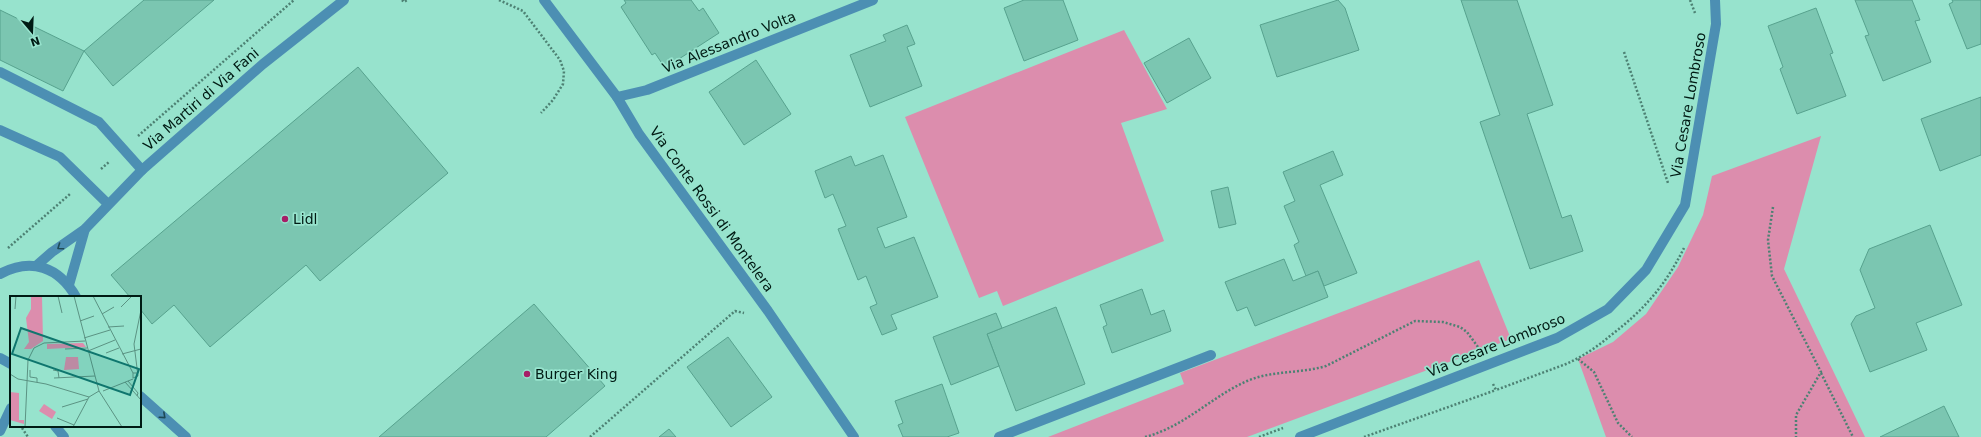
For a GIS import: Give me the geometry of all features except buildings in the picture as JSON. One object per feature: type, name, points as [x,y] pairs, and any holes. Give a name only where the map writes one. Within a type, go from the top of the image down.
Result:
[{"type":"street","name":"Via Martiri di Via Fani","points":[[36,266],[52,252],[85,229],[142,170],[263,64],[344,0]]},
{"type":"street","name":"Via Conte Rossi di Montelera","points":[[544,0],[617,97],[639,134],[768,311],[854,437]]},
{"type":"street","name":"Via Alessandro Volta","points":[[617,97],[647,90],[873,0]]},
{"type":"street","name":"Via Cesare Lombroso","points":[[1300,437],[1556,338],[1608,309],[1646,270],[1685,205],[1716,24],[1715,0]]},
{"type":"street","points":[[0,72],[99,122],[142,170]]},
{"type":"street","points":[[0,130],[60,157],[108,204]]},
{"type":"street","name":"Via Martiri di Via Fani","points":[[69,285],[85,229]]},
{"type":"street","points":[[0,274],[9,269],[22,266],[36,266],[49,269],[60,276],[69,285],[75,296]]},
{"type":"street","points":[[999,437],[1211,355]]},
{"type":"street","points":[[0,358],[10,363]]},
{"type":"street","points":[[141,397],[186,437]]},
{"type":"street","points":[[0,431],[10,410]]},
{"type":"street","points":[[56,427],[64,437]]},
{"type":"path","points":[[6,250],[294,0]]},
{"type":"path","points":[[402,0],[404,2],[407,0]]},
{"type":"path","points":[[499,0],[523,11],[560,60],[564,71],[563,84],[553,100],[541,113]]},
{"type":"path","points":[[1690,0],[1696,18]]},
{"type":"path","points":[[1624,52],[1669,186],[1670,179]]},
{"type":"path","points":[[1773,207],[1768,240],[1772,276],[1854,437]]},
{"type":"path","points":[[590,437],[735,311],[751,315]]},
{"type":"path","points":[[1145,437],[1167,430],[1221,395],[1247,381],[1274,373],[1313,370],[1326,366],[1415,321],[1443,322],[1460,327],[1467,332],[1480,350]]},
{"type":"path","points":[[1364,437],[1578,359],[1594,372],[1618,423],[1632,437]]},
{"type":"path","points":[[1796,437],[1796,415],[1821,372]]},
{"type":"path","points":[[1493,383],[1496,390]]},
{"type":"path","points":[[22,427],[28,437]]},
{"type":"shaded area","points":[[1124,30],[1167,109],[1121,123],[1164,241],[1003,306],[997,291],[979,298],[905,117]]},
{"type":"shaded area","points":[[1821,136],[1784,269],[1865,437],[1606,437],[1578,359],[1613,342],[1646,314],[1678,267],[1703,215],[1712,176]]},
{"type":"shaded area","points":[[1479,260],[1511,339],[1247,437],[1048,437],[1184,384],[1180,373]]},
{"type":"place","name":"Lidl","points":[[285,219]]},
{"type":"place","name":"Burger King","points":[[527,374]]}]
